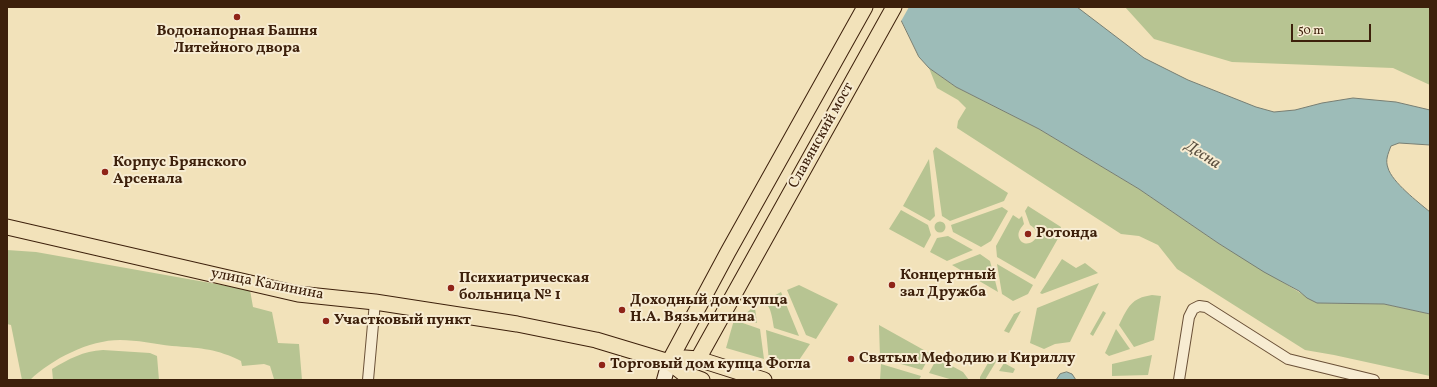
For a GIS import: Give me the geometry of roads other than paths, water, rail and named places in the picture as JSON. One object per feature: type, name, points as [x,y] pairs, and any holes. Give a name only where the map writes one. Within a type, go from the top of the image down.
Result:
[{"type":"main road","name":"Славянский мост","points":[[669,362],[728,252],[865,7]]},
{"type":"main road","name":"Славянский мост","points":[[698,359],[749,264],[894,7]]},
{"type":"main road","name":"улица Калинина","points":[[7,227],[298,294],[375,302],[517,324],[596,340],[669,362],[683,373],[702,380]]},
{"type":"main road","name":"улица Калинина","points":[[669,362],[685,358],[698,359],[764,380]]},
{"type":"street","points":[[7,235],[38,235]]},
{"type":"street","points":[[368,380],[375,302]]},
{"type":"street","points":[[1179,380],[1182,348],[1189,317],[1193,309],[1200,306],[1206,307],[1288,358],[1374,380]]},
{"type":"street","points":[[664,380],[669,362]]},
{"type":"water","name":"Десна","points":[[895,7],[1077,7],[1144,58],[1188,80],[1256,107],[1274,112],[1295,110],[1322,103],[1353,98],[1396,102],[1430,110],[1430,145],[1399,143],[1391,146],[1387,157],[1387,162],[1390,174],[1406,192],[1430,212],[1430,314],[1384,304],[1317,303],[1307,298],[1299,291],[1264,272],[1218,243],[1139,189],[1039,129],[956,87],[929,68],[919,57]]},
{"type":"water","points":[[1067,372],[1072,374],[1076,380],[1056,380],[1060,374]]},
{"type":"place","name":"Водонапорная Башня Литейного двора","points":[[237,17]]},
{"type":"place","name":"Корпус Брянского Арсенала","points":[[105,172]]},
{"type":"place","name":"Ротонда","points":[[1028,234]]},
{"type":"place","name":"Концертный зал Дружба","points":[[892,285]]},
{"type":"place","name":"Психиатрическая больница № 1","points":[[451,288]]},
{"type":"place","name":"Доходный дом купца Н.А. Вязьмитина","points":[[622,310]]},
{"type":"place","name":"Участковый пункт","points":[[326,321]]},
{"type":"place","name":"Святым Мефодию и Кириллу","points":[[851,359]]},
{"type":"place","name":"Торговый дом купца Фогла","points":[[602,365]]}]
